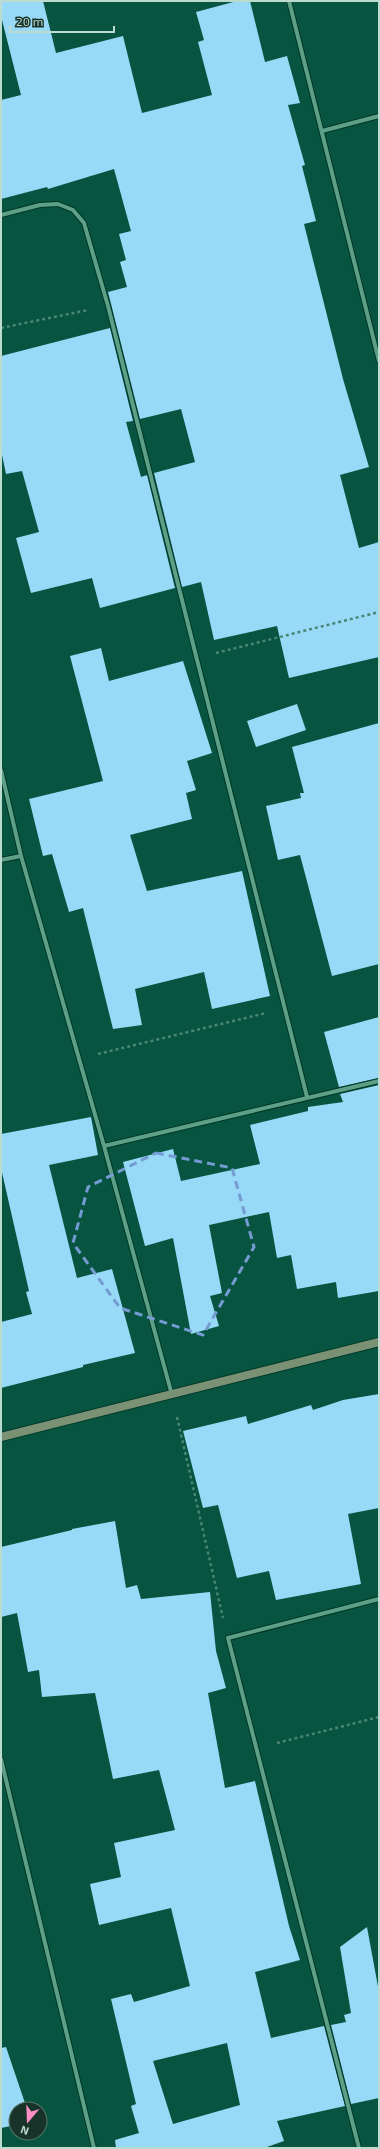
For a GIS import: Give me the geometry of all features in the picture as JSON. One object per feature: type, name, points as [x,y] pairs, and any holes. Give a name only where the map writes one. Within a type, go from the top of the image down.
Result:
[{"type":"street","points":[[289,1],[379,361]]},
{"type":"street","points":[[322,131],[379,116]]},
{"type":"street","points":[[1,215],[40,205],[58,204],[73,210],[84,223],[108,306],[286,1008],[307,1097]]},
{"type":"street","points":[[1,770],[21,856],[104,1146],[172,1395]]},
{"type":"street","points":[[1,860],[21,856]]},
{"type":"street","points":[[104,1146],[379,1081]]},
{"type":"street","points":[[1,1437],[379,1342]]},
{"type":"street","points":[[359,2148],[228,1638],[379,1599]]},
{"type":"street","points":[[1,1759],[94,2148]]},
{"type":"path","points":[[1,328],[108,306]]},
{"type":"path","points":[[197,658],[379,612]]},
{"type":"path","points":[[78,1059],[286,1008]]},
{"type":"path","points":[[172,1395],[228,1638]]},
{"type":"path","points":[[256,1748],[379,1717]]},
{"type":"highlighted area","points":[[156,1153],[232,1168],[254,1247],[203,1335],[120,1308],[73,1243],[88,1187]]},
{"type":"building","points":[[1,1],[43,1],[56,53],[123,36],[142,113],[212,95],[198,42],[204,40],[196,12],[237,1],[250,1],[265,62],[287,56],[300,103],[288,105],[305,165],[302,166],[316,221],[304,224],[343,379],[369,467],[340,475],[359,548],[379,542],[379,657],[289,678],[277,626],[214,640],[201,582],[182,587],[154,473],[195,462],[181,409],[140,419],[108,292],[127,287],[120,262],[126,260],[119,234],[131,231],[114,169],[48,189],[47,187],[1,199],[1,100],[21,95],[1,16]]},
{"type":"building","points":[[110,328],[133,421],[126,422],[141,477],[147,475],[175,588],[100,608],[92,578],[31,593],[16,538],[39,532],[22,471],[6,474],[1,450],[1,356]]},
{"type":"building","points":[[101,648],[109,681],[183,661],[212,753],[187,761],[196,790],[186,793],[192,819],[130,835],[147,891],[242,871],[270,996],[212,1009],[204,972],[135,989],[142,1025],[113,1029],[83,908],[69,912],[52,854],[43,856],[29,799],[103,781],[70,656]]},
{"type":"building","points":[[297,704],[306,730],[256,747],[247,721]]},
{"type":"building","points":[[379,723],[379,964],[332,976],[300,855],[278,860],[266,806],[301,798],[300,793],[304,793],[292,747]]},
{"type":"building","points":[[379,1017],[379,1078],[339,1087],[324,1032]]},
{"type":"building","points":[[379,1085],[379,1291],[338,1298],[336,1282],[297,1289],[291,1255],[277,1258],[269,1212],[209,1225],[222,1293],[210,1296],[219,1326],[191,1334],[173,1238],[145,1246],[123,1162],[173,1149],[181,1181],[260,1164],[250,1125],[308,1111],[308,1107],[343,1102],[340,1094]]},
{"type":"building","points":[[91,1117],[98,1155],[49,1165],[77,1278],[112,1269],[135,1353],[83,1365],[83,1367],[1,1388],[1,1322],[32,1314],[26,1292],[29,1291],[1,1168],[1,1134]]},
{"type":"building","points":[[379,1394],[379,1508],[348,1514],[361,1584],[276,1600],[269,1571],[237,1578],[218,1505],[203,1508],[183,1431],[246,1416],[248,1424],[311,1405],[313,1410],[343,1400]]},
{"type":"building","points":[[115,1521],[126,1588],[137,1585],[141,1599],[210,1592],[216,1651],[226,1688],[208,1693],[225,1788],[255,1781],[289,1926],[300,1960],[255,1972],[271,2038],[324,2026],[345,2106],[277,2121],[284,2141],[264,2148],[116,2148],[115,2140],[139,2133],[131,2106],[136,2104],[111,1999],[131,1994],[134,2002],[190,1986],[171,1908],[99,1925],[90,1884],[121,1877],[114,1843],[175,1830],[159,1770],[113,1779],[95,1693],[42,1697],[39,1670],[28,1672],[17,1613],[1,1617],[1,1547],[72,1529]],"holes":[[[227,2043],[240,2105],[173,2124],[153,2061]]]},
{"type":"building","points":[[367,1927],[379,1992],[379,2098],[351,2104],[331,2025],[346,2022],[344,2015],[351,2013],[340,1947]]},
{"type":"building","points":[[6,2047],[24,2101],[8,2101],[8,2127],[1,2128],[1,2048]]}]
